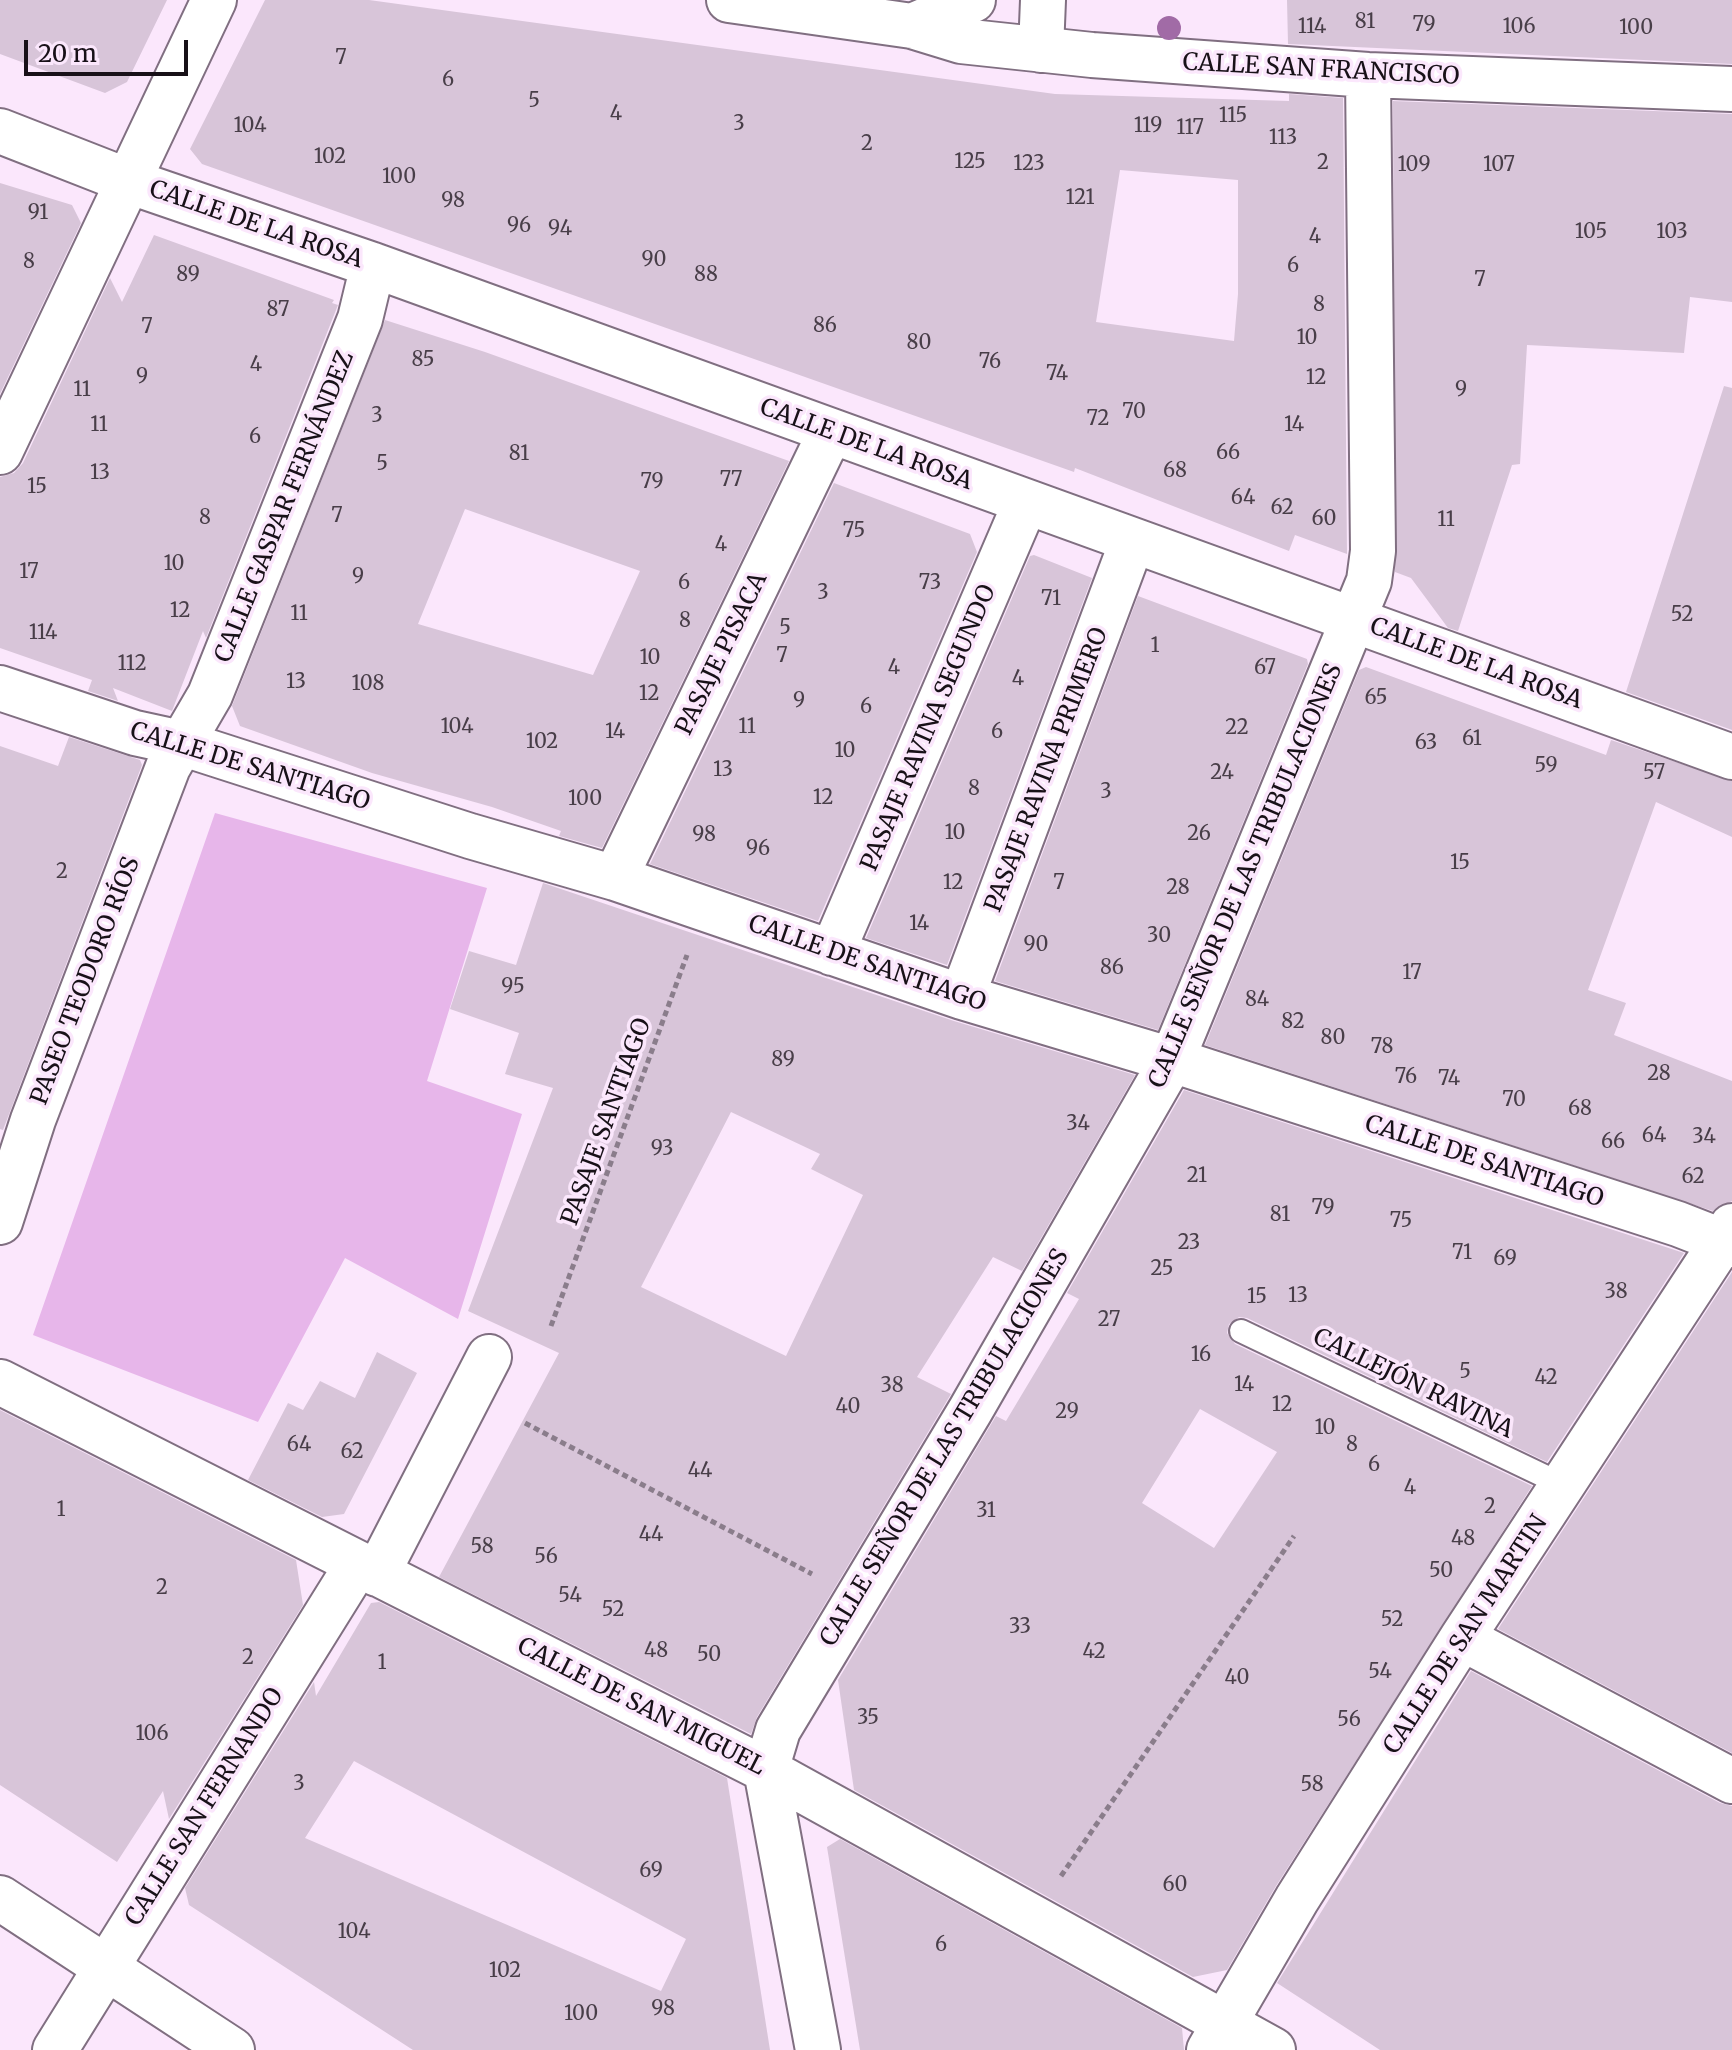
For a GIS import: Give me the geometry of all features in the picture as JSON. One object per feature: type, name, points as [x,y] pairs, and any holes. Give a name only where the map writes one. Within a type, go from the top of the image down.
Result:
[{"type":"street","points":[[0,452],[214,0]]},
{"type":"street","name":"CALLE SAN FRANCISCO","points":[[729,0],[918,13],[961,41],[1041,50],[1368,75],[1732,89]]},
{"type":"street","points":[[918,13],[973,0]]},
{"type":"street","points":[[1041,50],[1043,0]]},
{"type":"street","name":"CALLE SEÑOR DE LAS TRIBULACIONES","points":[[766,1770],[778,1730],[970,1411],[1172,1060],[1369,581],[1373,551],[1368,75]]},
{"type":"street","name":"CALLE DE LA ROSA","points":[[0,131],[128,181],[373,265],[1025,504],[1732,757]]},
{"type":"street","name":"CALLE GASPAR FERNÁNDEZ","points":[[181,743],[210,695],[233,638],[360,319],[373,265]]},
{"type":"street","name":"PASAJE PISACA","points":[[615,878],[831,431]]},
{"type":"street","name":"PASAJE RAVINA SEGUNDO","points":[[832,953],[1025,504]]},
{"type":"street","name":"PASAJE RAVINA PRIMERO","points":[[962,997],[1132,542]]},
{"type":"street","name":"CALLE DE SANTIAGO","points":[[0,688],[135,733],[181,743],[470,836],[615,878],[962,997],[1172,1060],[1729,1238]]},
{"type":"street","name":"PASEO TEODORO RÍOS","points":[[0,1222],[33,1120],[168,767],[181,743]]},
{"type":"street","name":"CALLE DE SAN MARTIN","points":[[1217,2037],[1297,1899],[1462,1638],[1729,1238]]},
{"type":"street","name":"CALLE SAN FERNANDO","points":[[55,2050],[105,1966],[367,1570],[489,1357]]},
{"type":"street","name":"CALLE DE SAN MIGUEL","points":[[0,1382],[766,1770],[1033,1916],[1217,2037],[1273,2050]]},
{"type":"street","points":[[1462,1638],[1732,1781]]},
{"type":"street","points":[[766,1770],[818,2050]]},
{"type":"street","points":[[0,1898],[232,2050]]},
{"type":"lane","name":"CALLEJÓN RAVINA","points":[[1241,1331],[1563,1485]]},
{"type":"path","name":"PASAJE SANTIAGO","points":[[551,1326],[691,944]]},
{"type":"path","points":[[525,1423],[856,1596]]},
{"type":"path","points":[[1033,1916],[1294,1536]]},
{"type":"shaded area","points":[[215,813],[487,888],[427,1081],[522,1114],[458,1319],[345,1258],[258,1422],[33,1335]]},
{"type":"building","points":[[0,0],[167,0],[127,82],[105,93],[0,54]]},
{"type":"building","points":[[265,0],[369,0],[1055,94],[1289,101],[1289,94],[1343,98],[1347,554],[1295,535],[1289,551],[1075,468],[1074,472],[202,164],[190,149]],"holes":[[[1120,170],[1238,180],[1238,294],[1234,341],[1096,322]]]},
{"type":"building","points":[[1287,0],[1732,0],[1732,64],[1288,44]]},
{"type":"building","points":[[1393,101],[1732,114],[1732,302],[1690,297],[1684,353],[1527,345],[1520,464],[1512,465],[1458,631],[1448,628],[1411,578],[1395,572]]},
{"type":"building","points":[[0,183],[72,205],[81,223],[0,394]]},
{"type":"building","points":[[154,235],[334,300],[332,303],[338,305],[206,638],[203,631],[172,711],[113,688],[118,701],[88,691],[92,680],[0,648],[0,477],[14,473],[23,463],[110,278],[122,302]]},
{"type":"building","points":[[385,320],[485,352],[789,461],[602,848],[559,836],[561,831],[492,807],[372,773],[240,726],[232,706]],"holes":[[[465,509],[640,571],[593,675],[418,624]]]},
{"type":"building","points":[[1724,386],[1732,388],[1732,730],[1626,692]]},
{"type":"building","points":[[834,483],[970,534],[977,552],[818,921],[650,864]]},
{"type":"building","points":[[1030,556],[1092,578],[947,965],[866,938]]},
{"type":"building","points":[[1138,596],[1307,659],[1308,664],[1158,1030],[995,981]]},
{"type":"building","points":[[1366,667],[1606,755],[1611,740],[1732,781],[1732,837],[1656,802],[1588,990],[1626,1003],[1614,1035],[1732,1081],[1732,1201],[1713,1211],[1205,1045],[1359,670]]},
{"type":"building","points":[[69,737],[140,760],[142,765],[3,1130],[0,1129],[0,746],[58,766]]},
{"type":"building","points":[[543,883],[954,1021],[1135,1075],[1022,1271],[993,1257],[917,1377],[951,1394],[757,1717],[751,1734],[439,1577],[559,1353],[468,1311],[553,1088],[505,1074],[519,1033],[450,1009],[469,951],[516,965]],"holes":[[[731,1112],[820,1154],[811,1169],[863,1195],[786,1356],[641,1287]]]},
{"type":"building","points":[[1184,1090],[1684,1253],[1547,1462],[1247,1318],[1239,1317],[1229,1324],[1227,1333],[1235,1344],[1532,1486],[1276,1886],[1227,1970],[1193,1977],[854,1790],[838,1680],[996,1416],[1006,1421],[1079,1299],[1067,1293]],"holes":[[[1200,1409],[1277,1452],[1214,1548],[1142,1503]]]},
{"type":"building","points":[[1732,1272],[1732,1753],[1498,1629]]},
{"type":"building","points":[[377,1352],[417,1373],[344,1514],[322,1517],[248,1480],[288,1403],[303,1410],[320,1381],[355,1398]]},
{"type":"building","points":[[0,1410],[296,1560],[303,1605],[169,1819],[163,1791],[117,1862],[0,1785]]},
{"type":"building","points":[[379,1602],[727,1778],[770,2050],[413,2050],[189,1905],[185,1888],[314,1682],[316,1696],[371,1603]],"holes":[[[354,1761],[686,1939],[661,1991],[305,1838]]]},
{"type":"building","points":[[1471,1671],[1720,1803],[1732,1806],[1732,2050],[1380,2050],[1277,1983]]},
{"type":"building","points":[[840,1839],[1182,2028],[1184,2050],[860,2050],[827,1847]]}]
